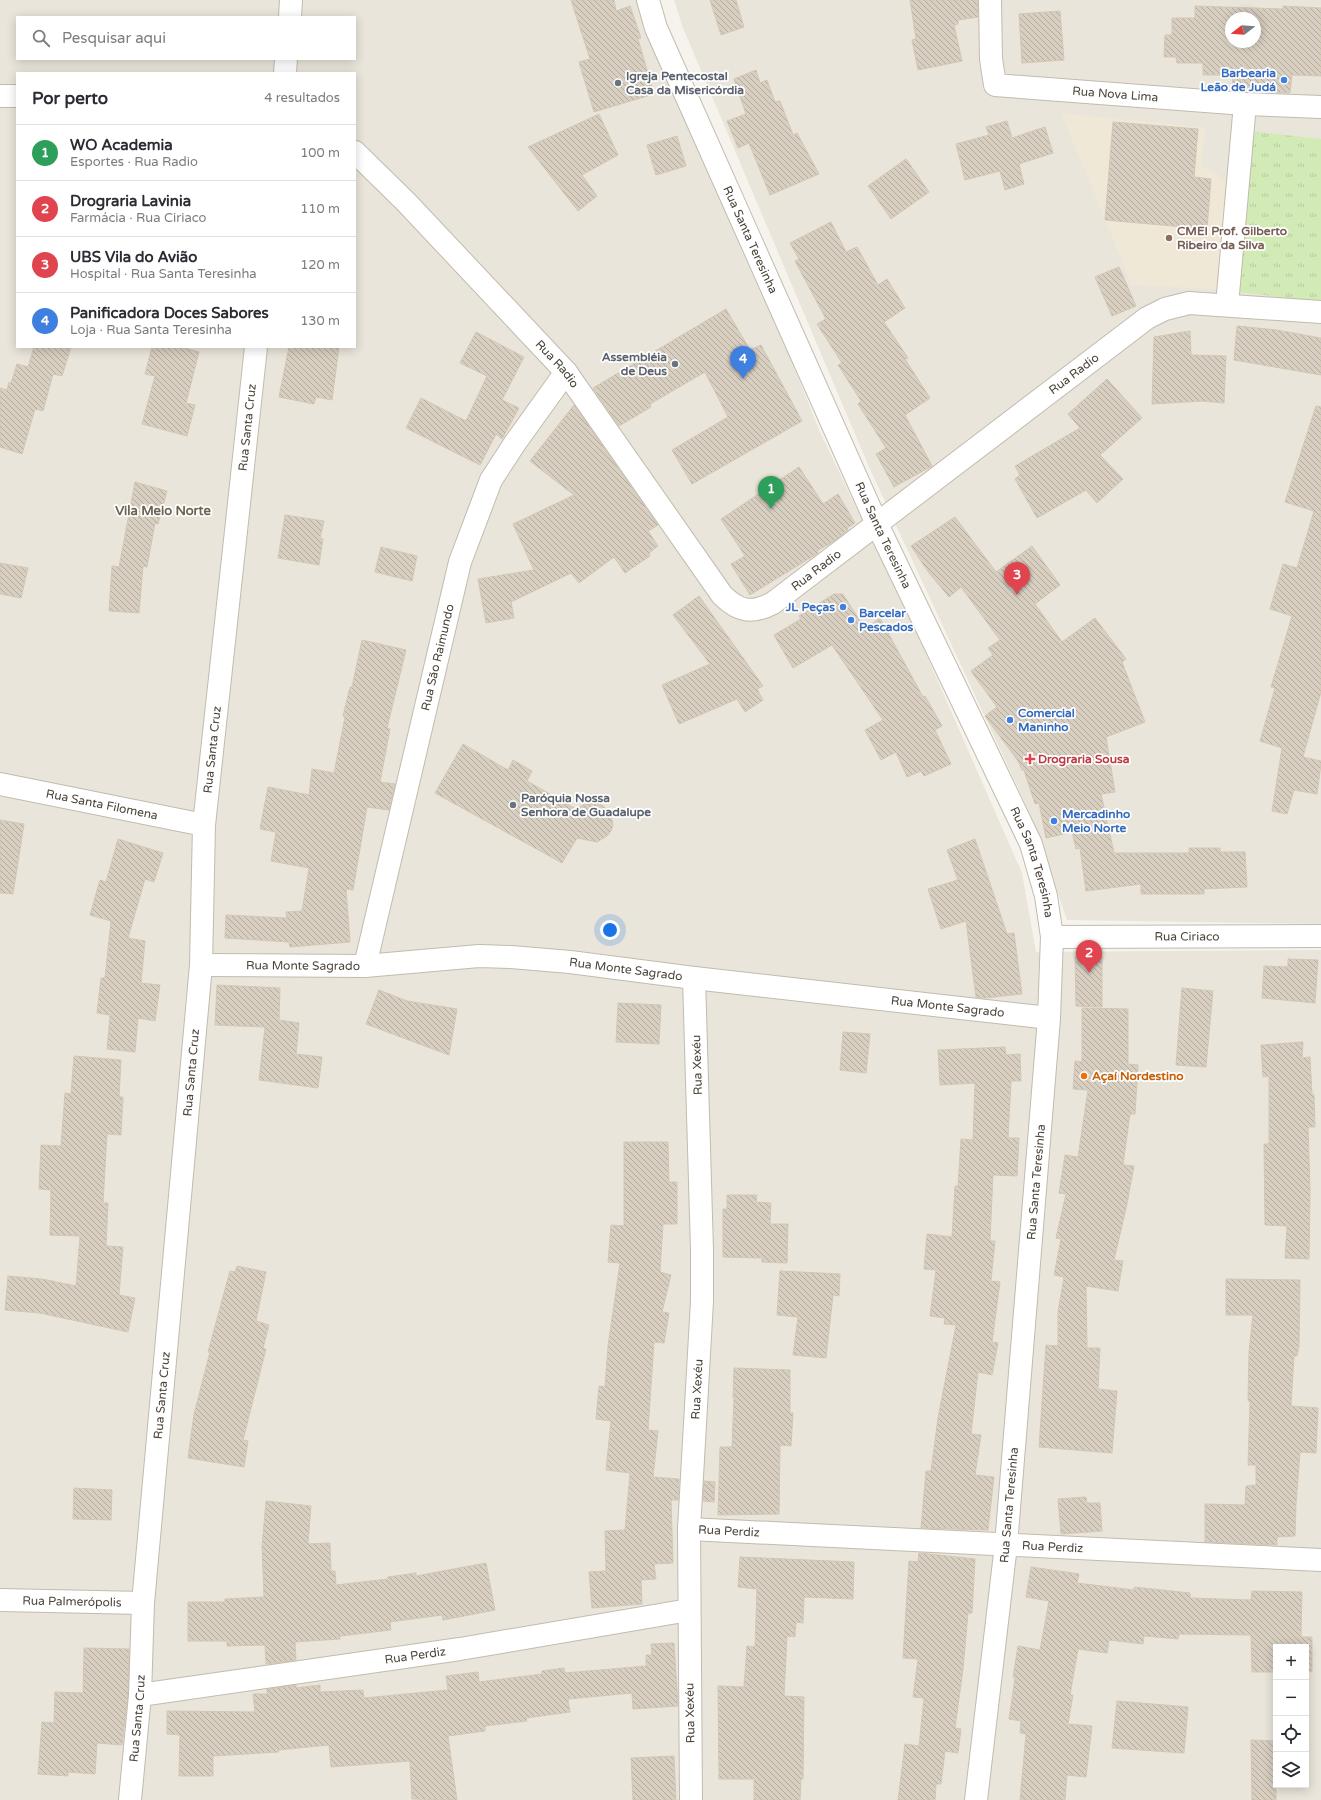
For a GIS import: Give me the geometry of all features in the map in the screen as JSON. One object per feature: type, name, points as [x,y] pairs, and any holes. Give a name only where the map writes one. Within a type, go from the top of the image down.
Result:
[{"type":"street","points":[[290,16],[291,0]]},
{"type":"street","name":"Rua Santa Teresinha","points":[[648,0],[656,28],[877,524],[1031,844],[1046,896],[1052,937],[1049,1018],[1006,1545],[976,1800]]},
{"type":"street","name":"Rua Nova Lima","points":[[990,0],[991,59],[995,85],[1245,104],[1321,107]]},
{"type":"street","points":[[285,72],[286,60]]},
{"type":"street","points":[[0,96],[16,96]]},
{"type":"street","points":[[1227,305],[1245,104]]},
{"type":"street","name":"Rua Radio","points":[[356,153],[406,202],[566,372],[719,590],[729,602],[748,610],[757,610],[773,603],[1146,318],[1165,309],[1189,303],[1321,312]]},
{"type":"street","name":"Rua Santa Cruz","points":[[130,1800],[140,1696],[143,1603],[201,965],[204,825],[256,348]]},
{"type":"street","name":"Rua São Raimundo","points":[[364,966],[460,562],[491,480],[515,443],[566,372]]},
{"type":"street","name":"Rua Santa Filomena","points":[[0,784],[204,825]]},
{"type":"street","name":"Rua Ciriaco","points":[[1052,937],[1321,936]]},
{"type":"street","name":"Rua Monte Sagrado","points":[[201,965],[364,966],[479,956],[570,962],[694,978],[1049,1018]]},
{"type":"street","name":"Rua Xexéu","points":[[691,1800],[689,1529],[702,1301],[702,1250],[694,978]]},
{"type":"street","name":"Rua Perdiz","points":[[689,1529],[1321,1560]]},
{"type":"street","name":"Rua Palmerópolis","points":[[0,1600],[143,1603]]},
{"type":"street","name":"Rua Perdiz","points":[[140,1696],[460,1649],[689,1610]]},
{"type":"shaded area","points":[[0,0],[638,0],[650,41],[741,235],[820,432],[922,645],[1022,873],[1036,952],[1321,950],[1321,1800],[0,1800]]},
{"type":"shaded area","points":[[674,0],[1321,0],[1321,924],[1067,920],[1031,816],[869,467],[683,28]]},
{"type":"shaded area","name":"CMEI Prof. Gilberto Ribeiro da Silva","points":[[1061,113],[1206,128],[1201,166],[1219,175],[1232,190],[1219,289],[1132,285]]},
{"type":"green space","points":[[1249,131],[1321,139],[1321,302],[1231,291]]},
{"type":"building","points":[[571,0],[614,0],[616,11],[630,6],[641,38],[638,39],[654,94],[594,112],[579,62],[590,59]]},
{"type":"building","points":[[710,0],[736,0],[744,27],[721,35]]},
{"type":"building","points":[[910,0],[978,0],[978,17],[958,20],[958,24],[954,25],[962,61],[918,70],[912,40],[916,39]]},
{"type":"building","points":[[1195,6],[1283,9],[1283,6],[1321,8],[1321,76],[1292,75],[1290,93],[1232,90],[1233,75],[1203,75],[1203,63],[1177,63],[1176,57],[1164,57],[1165,35],[1172,35],[1172,18],[1195,18]]},
{"type":"building","points":[[1060,11],[1064,60],[1022,63],[1019,14]]},
{"type":"building","points":[[756,70],[760,83],[767,80],[775,102],[780,101],[793,135],[797,133],[819,174],[770,195],[749,143],[738,148],[727,121],[746,114],[734,79]]},
{"type":"building","points":[[599,114],[618,155],[582,175],[597,196],[578,211],[528,147]]},
{"type":"building","points":[[1007,121],[1012,138],[1045,127],[1053,153],[1019,164],[1024,184],[1005,190],[1000,171],[965,180],[956,144],[989,135],[986,127]]},
{"type":"building","points":[[1113,122],[1198,129],[1194,177],[1211,179],[1207,229],[1105,220]]},
{"type":"building","points":[[677,136],[686,166],[656,175],[647,145]]},
{"type":"building","points":[[906,159],[929,192],[891,219],[868,186]]},
{"type":"building","points":[[831,222],[846,252],[857,247],[878,285],[887,279],[905,308],[884,322],[908,358],[905,359],[930,398],[905,415],[932,466],[894,487],[876,454],[886,448],[858,404],[861,401],[838,365],[842,363],[817,324],[826,319],[795,261],[799,259],[790,243]]},
{"type":"building","points":[[1119,267],[1136,306],[1112,316],[1095,277]]},
{"type":"building","points":[[726,309],[750,350],[761,345],[802,421],[692,484],[672,450],[728,417],[705,372],[650,404],[651,407],[619,426],[593,388]]},
{"type":"building","points":[[1237,326],[1277,330],[1321,338],[1321,375],[1234,360]]},
{"type":"building","points":[[1190,331],[1191,355],[1226,356],[1224,403],[1202,401],[1152,404],[1154,337]]},
{"type":"building","points":[[476,332],[524,357],[502,400],[519,408],[502,439],[496,434],[480,465],[406,428],[421,398],[466,421],[487,376],[460,363]]},
{"type":"building","points":[[34,348],[71,348],[62,376],[53,374],[43,411],[35,409],[22,454],[0,447],[0,388],[7,390],[9,382],[11,383],[17,364],[28,367]]},
{"type":"building","points":[[152,348],[185,348],[199,352],[186,403],[195,405],[187,436],[142,424],[155,376],[145,374]]},
{"type":"building","points":[[289,348],[339,348],[332,400],[316,397],[314,404],[279,397]]},
{"type":"building","points":[[1107,379],[1142,418],[1100,455],[1123,479],[1097,503],[1086,490],[1037,518],[1015,479],[1020,475],[1015,466],[1080,428],[1068,414]]},
{"type":"building","points":[[574,405],[658,525],[648,531],[658,546],[649,553],[650,556],[625,573],[614,557],[579,583],[571,573],[511,602],[514,618],[486,623],[478,579],[534,570],[513,524],[574,495],[530,461]]},
{"type":"building","points":[[1316,406],[1321,407],[1321,692],[1303,757],[1321,761],[1321,764],[1317,794],[1294,790],[1287,814],[1272,811],[1282,748],[1260,741],[1275,688],[1271,687],[1292,616],[1270,609],[1283,564],[1297,568],[1314,511],[1285,502]]},
{"type":"building","points":[[799,467],[823,504],[838,494],[855,523],[847,528],[848,530],[836,540],[817,551],[818,553],[750,595],[731,564],[745,556],[721,519]]},
{"type":"building","points":[[135,482],[167,491],[158,524],[155,523],[147,567],[143,566],[139,613],[109,611],[112,566],[119,567]]},
{"type":"building","points":[[285,515],[324,521],[320,538],[323,539],[319,565],[278,558]]},
{"type":"building","points":[[955,517],[996,572],[1032,546],[1060,585],[1035,604],[1062,642],[1095,618],[1126,659],[1122,662],[1145,722],[1106,737],[1115,792],[1101,794],[1114,853],[1189,853],[1189,848],[1220,848],[1220,852],[1245,852],[1247,887],[1204,889],[1204,894],[1141,894],[1141,884],[1086,891],[1080,848],[1076,849],[1072,832],[1046,838],[1039,803],[1035,804],[1024,770],[1022,770],[1018,761],[985,716],[997,707],[971,671],[993,655],[988,648],[1000,640],[961,587],[949,597],[929,573],[911,546]]},
{"type":"building","points":[[381,547],[417,556],[412,581],[375,572]]},
{"type":"building","points":[[0,563],[28,568],[21,598],[0,594]]},
{"type":"building","points":[[834,594],[843,594],[865,629],[880,618],[923,697],[925,696],[942,726],[935,730],[951,764],[924,776],[921,771],[907,777],[896,752],[881,760],[865,730],[883,720],[832,645],[793,668],[774,635],[801,619],[799,616]]},
{"type":"building","points":[[699,596],[763,686],[757,689],[763,700],[745,712],[737,699],[679,724],[662,685],[710,664],[673,615]]},
{"type":"building","points":[[362,640],[406,650],[387,728],[390,729],[380,782],[395,784],[389,810],[367,807],[353,890],[346,889],[350,942],[290,947],[289,942],[225,938],[226,915],[287,918],[286,912],[302,911],[309,868],[271,861],[276,832],[260,829],[268,787],[309,795],[312,769],[334,773],[345,717],[343,716],[350,687],[352,687]]},
{"type":"building","name":"Paróquia Nossa Senhora de Guadalupe","points":[[463,744],[508,770],[513,760],[532,771],[527,781],[576,809],[585,804],[599,803],[610,812],[613,825],[611,831],[607,836],[597,842],[577,838],[562,863],[435,793]]},
{"type":"building","points":[[0,820],[24,824],[13,894],[0,893]]},
{"type":"building","points":[[118,839],[163,853],[154,882],[145,879],[128,938],[145,941],[141,983],[160,985],[155,1021],[138,1018],[135,1052],[107,1049],[110,1015],[97,1013],[101,978],[105,978],[111,921],[90,915],[100,880],[106,882]]},
{"type":"building","points":[[975,839],[1007,934],[1014,933],[1022,994],[985,998],[976,997],[966,921],[941,929],[928,889],[958,880],[947,850]]},
{"type":"building","points":[[1075,957],[1102,957],[1102,1007],[1076,1006]]},
{"type":"building","points":[[1288,959],[1318,960],[1315,1003],[1262,998],[1264,966],[1288,967]]},
{"type":"building","points":[[217,985],[280,988],[279,1020],[299,1023],[296,1054],[322,1057],[318,1088],[259,1080],[265,1027],[215,1025]]},
{"type":"building","points":[[1182,988],[1213,991],[1206,1067],[1176,1065]]},
{"type":"building","points":[[379,990],[407,1001],[457,1009],[449,1055],[366,1024]]},
{"type":"building","points":[[618,1003],[661,1005],[659,1044],[616,1042]]},
{"type":"building","points":[[1082,1008],[1128,1009],[1128,1064],[1138,1065],[1135,1114],[1130,1114],[1123,1165],[1134,1166],[1114,1260],[1123,1261],[1118,1291],[1086,1286],[1087,1348],[1100,1348],[1098,1389],[1117,1391],[1112,1453],[1039,1447],[1046,1345],[1058,1346],[1058,1312],[1064,1277],[1054,1275],[1061,1239],[1056,1238],[1066,1194],[1059,1193],[1065,1155],[1078,1157],[1088,1090],[1073,1089],[1075,1061],[1082,1062]]},
{"type":"building","points":[[843,1032],[870,1034],[866,1073],[840,1070]]},
{"type":"building","points":[[1303,1042],[1302,1058],[1310,1057],[1312,1094],[1314,1095],[1315,1127],[1308,1127],[1310,1190],[1309,1259],[1285,1258],[1287,1226],[1265,1225],[1264,1144],[1269,1144],[1269,1076],[1263,1077],[1261,1045]]},
{"type":"building","points":[[1005,1047],[1006,1055],[1020,1054],[1021,1081],[1011,1081],[1008,1138],[1019,1138],[1017,1176],[993,1175],[990,1241],[995,1241],[991,1281],[1000,1282],[992,1342],[998,1343],[992,1375],[978,1372],[971,1434],[981,1435],[975,1475],[994,1477],[988,1530],[921,1528],[926,1471],[931,1471],[938,1418],[956,1325],[944,1324],[945,1318],[930,1316],[936,1270],[924,1269],[927,1234],[952,1237],[955,1186],[958,1186],[961,1139],[973,1140],[975,1083],[940,1085],[938,1050]]},
{"type":"building","points":[[74,1056],[121,1060],[119,1097],[123,1097],[121,1135],[107,1134],[103,1203],[108,1203],[106,1246],[123,1247],[119,1295],[135,1298],[128,1332],[40,1313],[5,1310],[8,1276],[42,1279],[76,1286],[80,1236],[50,1235],[51,1190],[39,1189],[41,1145],[61,1146],[65,1093],[71,1094]]},
{"type":"building","points":[[624,1142],[668,1142],[669,1182],[677,1182],[677,1224],[663,1224],[660,1272],[671,1275],[662,1312],[669,1313],[664,1343],[654,1342],[648,1430],[658,1431],[653,1477],[679,1479],[678,1500],[671,1500],[673,1563],[654,1564],[656,1579],[641,1580],[642,1604],[592,1608],[589,1572],[606,1571],[605,1531],[625,1530],[630,1473],[606,1470],[611,1421],[596,1419],[599,1386],[605,1387],[608,1346],[620,1263],[608,1262],[611,1225],[624,1226]]},
{"type":"building","points":[[727,1195],[757,1195],[756,1202],[771,1203],[770,1224],[788,1224],[787,1263],[762,1262],[762,1258],[723,1257],[723,1209],[727,1209]]},
{"type":"building","points":[[237,1266],[266,1272],[256,1321],[269,1325],[263,1348],[266,1349],[243,1440],[248,1441],[244,1467],[188,1458],[194,1414],[210,1352],[208,1352],[230,1271],[235,1272]]},
{"type":"building","points":[[780,1271],[840,1274],[839,1296],[833,1295],[826,1358],[793,1355],[798,1317],[777,1315]]},
{"type":"building","points":[[1226,1279],[1300,1280],[1299,1346],[1297,1356],[1294,1356],[1291,1406],[1318,1408],[1316,1453],[1300,1452],[1295,1536],[1277,1537],[1277,1545],[1205,1542],[1205,1504],[1245,1505],[1246,1486],[1256,1485],[1256,1465],[1248,1465],[1250,1401],[1248,1401],[1249,1352],[1253,1315],[1226,1315]]},
{"type":"building","points":[[734,1368],[790,1370],[790,1413],[793,1413],[791,1446],[780,1445],[779,1514],[718,1515],[720,1447],[732,1447]]},
{"type":"building","points":[[704,1481],[715,1482],[714,1502],[703,1501]]},
{"type":"building","points":[[74,1488],[112,1490],[111,1520],[73,1519]]},
{"type":"building","points":[[1086,1497],[1087,1503],[1100,1503],[1102,1531],[1061,1534],[1058,1499]]},
{"type":"building","points":[[266,1501],[311,1506],[308,1544],[330,1543],[331,1571],[335,1571],[336,1585],[388,1579],[388,1577],[416,1573],[416,1576],[486,1563],[495,1610],[443,1620],[442,1615],[390,1622],[391,1630],[340,1636],[340,1639],[295,1642],[296,1660],[266,1664],[265,1645],[227,1646],[227,1641],[188,1641],[188,1602],[225,1602],[225,1599],[264,1597],[262,1546]]},
{"type":"building","points":[[919,1553],[975,1559],[972,1613],[968,1613],[963,1669],[955,1728],[961,1729],[958,1753],[945,1751],[941,1784],[936,1784],[935,1800],[898,1800],[905,1744],[919,1746],[924,1698],[913,1697],[918,1659],[903,1658],[909,1561],[918,1562]]},
{"type":"building","points":[[740,1557],[854,1562],[853,1599],[804,1597],[803,1623],[796,1622],[795,1637],[787,1636],[784,1696],[804,1697],[803,1779],[801,1779],[800,1800],[754,1800],[754,1779],[719,1779],[718,1686],[744,1687],[747,1646],[755,1647],[757,1589],[738,1587]]},
{"type":"building","points":[[1031,1567],[1079,1574],[1077,1583],[1134,1590],[1134,1587],[1190,1593],[1190,1598],[1251,1600],[1252,1591],[1302,1592],[1301,1637],[1312,1637],[1312,1671],[1309,1672],[1309,1644],[1273,1644],[1273,1672],[1252,1672],[1251,1635],[1179,1634],[1178,1639],[1144,1636],[1143,1644],[1109,1640],[1107,1653],[1078,1649],[1070,1695],[1073,1695],[1068,1724],[1092,1726],[1086,1777],[1067,1775],[1065,1800],[1020,1800],[1026,1734],[1020,1733],[1021,1721],[1009,1719],[1015,1678],[1013,1677],[1018,1646],[1040,1650],[1049,1601],[1026,1597]]},
{"type":"building","points":[[674,1643],[678,1706],[633,1709],[632,1693],[568,1699],[570,1712],[526,1718],[527,1721],[485,1726],[485,1731],[448,1736],[457,1800],[412,1799],[410,1761],[331,1767],[329,1745],[278,1750],[279,1752],[213,1756],[213,1776],[179,1776],[180,1735],[167,1734],[167,1711],[255,1712],[253,1694],[267,1694],[267,1689],[296,1685],[296,1688],[320,1685],[320,1692],[363,1690],[364,1698],[448,1690],[446,1676],[478,1672],[479,1682],[542,1674],[542,1671],[564,1668],[565,1673],[646,1666],[646,1655],[652,1655],[651,1644]]},
{"type":"building","points":[[84,1648],[129,1649],[128,1694],[122,1745],[97,1743],[95,1774],[68,1772],[68,1776],[38,1774],[42,1722],[54,1723],[55,1692],[83,1693]]},
{"type":"building","points":[[1117,1701],[1188,1707],[1184,1753],[1112,1748]]},
{"type":"building","points":[[1251,1740],[1273,1741],[1273,1788],[1276,1788],[1276,1800],[1252,1800]]},
{"type":"building","points":[[674,1756],[676,1800],[633,1800],[631,1758]]},
{"type":"place","name":"Barbearia Leão de Judá","points":[[1284,80]]},
{"type":"place","name":"Igreja Pentecostal Casa da Misericórdia","points":[[618,83]]},
{"type":"place","name":"CMEI Prof. Gilberto Ribeiro da Silva","points":[[1169,238]]},
{"type":"place","name":"Assembléia de Deus","points":[[675,364]]},
{"type":"place","name":"Panificadora Doces Sabores","points":[[743,379]]},
{"type":"place","name":"WO Academia","points":[[771,509]]},
{"type":"place","name":"UBS Vila do Avião","points":[[1017,595]]},
{"type":"place","name":"JL Peças","points":[[843,607]]},
{"type":"place","name":"Barcelar Pescados","points":[[851,620]]},
{"type":"place","name":"Comercial Maninho","points":[[1010,720]]},
{"type":"place","name":"Drograria Sousa","points":[[1030,759]]},
{"type":"place","name":"Paróquia Nossa Senhora de Guadalupe","points":[[513,805]]},
{"type":"place","name":"Mercadinho Meio Norte","points":[[1054,821]]},
{"type":"place","name":"Drograria Lavinia","points":[[1089,973]]},
{"type":"place","name":"Açaí Nordestino","points":[[1084,1076]]},
{"type":"district","name":"Vila Meio Norte","points":[[163,510]]}]
